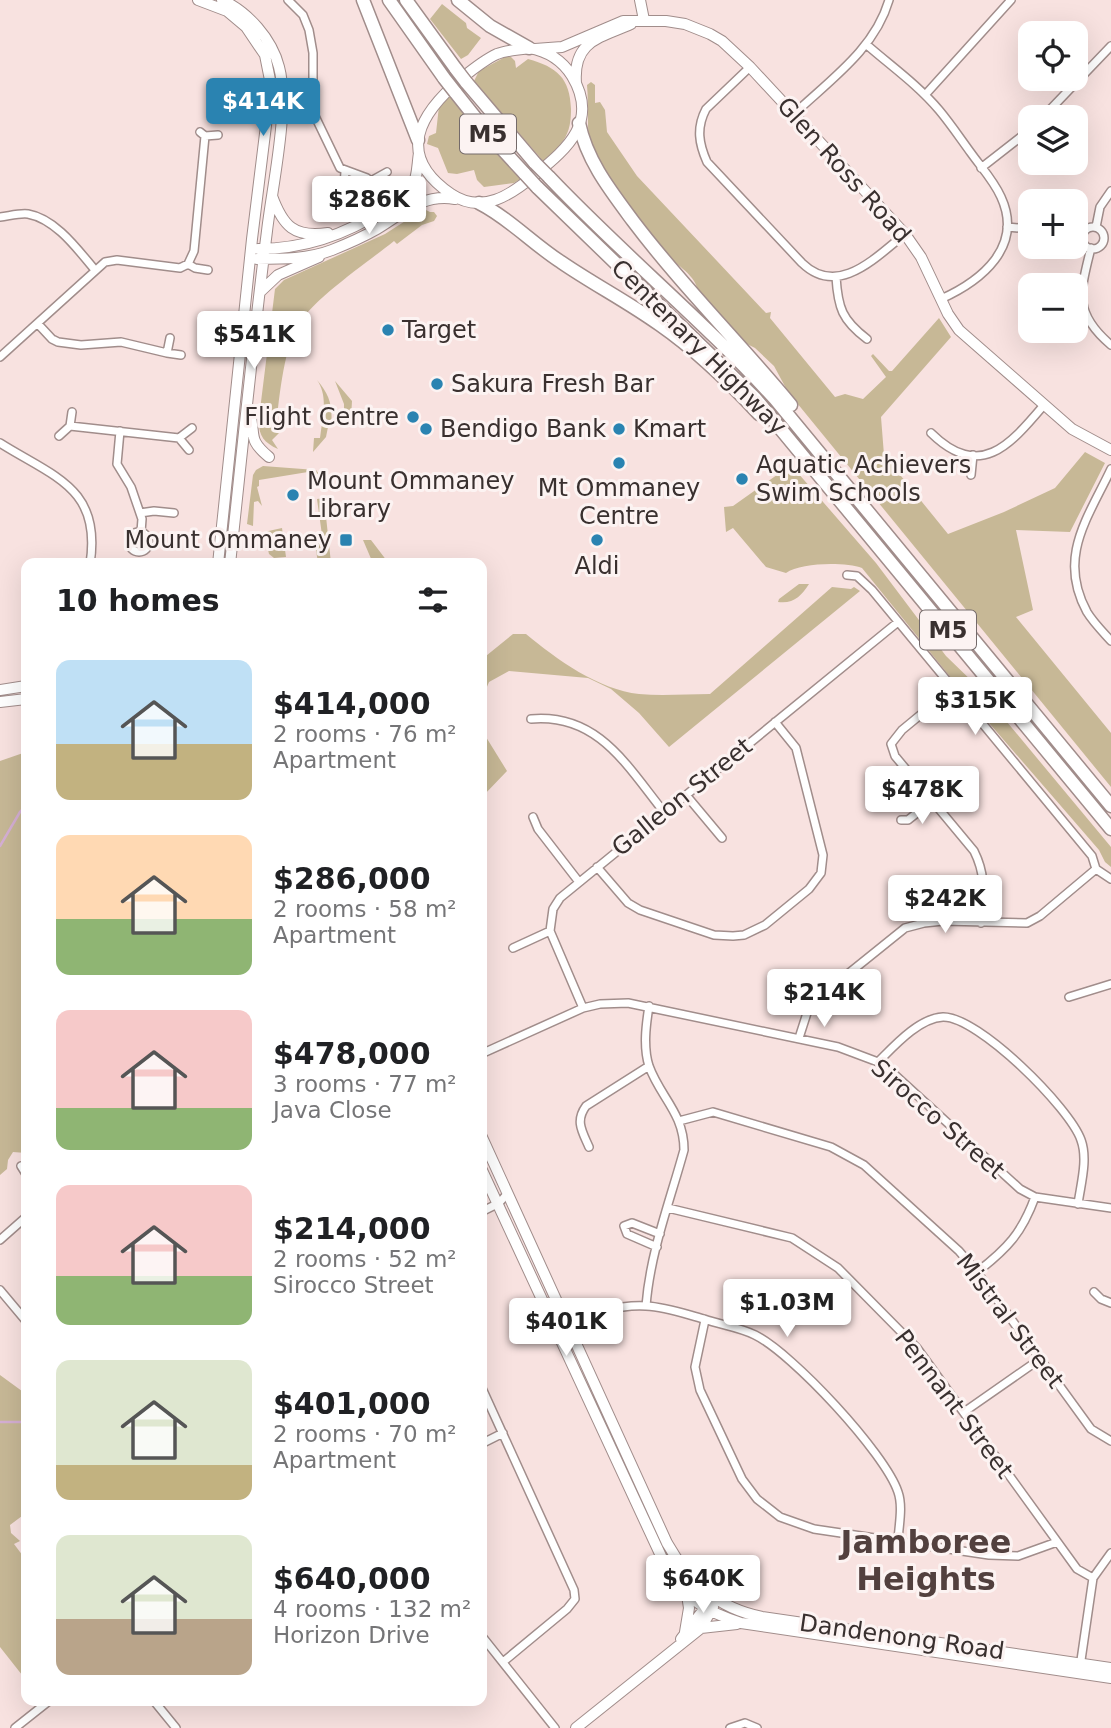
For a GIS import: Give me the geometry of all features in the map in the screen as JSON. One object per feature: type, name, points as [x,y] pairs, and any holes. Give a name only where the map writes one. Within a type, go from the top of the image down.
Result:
[{"type":"highway","points":[[363,0],[418,146]]},
{"type":"highway","name":"Centenary Highway","points":[[389,0],[489,136],[537,187],[718,360],[784,432],[1111,829]]},
{"type":"highway","name":"Centenary Highway","points":[[406,0],[466,82],[535,163],[608,239],[751,372],[1111,806]]},
{"type":"highway","points":[[458,0],[489,26],[532,49]]},
{"type":"highway","points":[[579,123],[589,156],[626,211],[695,298],[770,379],[826,449],[825,459]]},
{"type":"highway","points":[[479,203],[498,214],[539,248],[669,332],[720,375],[768,424],[784,432]]},
{"type":"main road","points":[[198,0],[215,5],[237,19],[254,37],[269,66],[271,85],[250,254],[219,558]]},
{"type":"main road","points":[[222,0],[242,13],[262,34],[279,67],[282,85],[282,112],[231,558]]},
{"type":"main road","points":[[640,0],[641,21]]},
{"type":"main road","name":"Glen Ross Road","points":[[532,49],[557,49],[616,23],[641,21],[666,21],[696,28],[722,41],[750,67],[905,234],[921,257],[959,330],[1072,429],[1111,450]]},
{"type":"main road","name":"Glen Ross Road","points":[[577,86],[578,59],[587,45],[597,37],[641,21]]},
{"type":"main road","points":[[250,254],[299,246],[345,230],[379,213],[411,189],[415,180],[418,146],[427,114],[445,92],[489,58],[507,51],[532,49],[560,62],[577,86],[581,103],[579,123],[568,146],[519,188],[495,201],[479,203],[439,197],[424,200],[385,224],[278,275],[260,292]]},
{"type":"main road","points":[[418,146],[436,181],[459,200]]},
{"type":"main road","points":[[271,193],[282,219],[293,229],[310,235],[345,230]]},
{"type":"main road","points":[[264,251],[289,259],[329,251]]},
{"type":"main road","points":[[247,407],[253,422],[253,440],[256,447],[269,457]]},
{"type":"main road","points":[[0,690],[21,687]]},
{"type":"main road","points":[[0,702],[21,700]]},
{"type":"main road","name":"Dandenong Road","points":[[487,1148],[667,1543],[688,1577],[715,1600],[743,1613],[762,1617],[1080,1668],[1111,1678]]},
{"type":"main road","name":"Dandenong Road","points":[[487,1178],[667,1569],[687,1594],[707,1610],[741,1623],[1080,1668],[1111,1668]]},
{"type":"main road","points":[[684,1636],[689,1608],[687,1594]]},
{"type":"main road","points":[[661,1660],[715,1600]]},
{"type":"main road","points":[[701,1628],[707,1610]]},
{"type":"main road","points":[[576,1728],[701,1628],[741,1623]]},
{"type":"street","points":[[288,0],[303,15],[309,30],[313,53],[313,112],[340,169],[367,178],[385,224]]},
{"type":"street","points":[[794,114],[867,45],[883,20],[889,0]]},
{"type":"street","points":[[925,95],[1011,0]]},
{"type":"street","points":[[867,45],[938,109],[1003,200],[1007,227],[998,257],[986,272],[941,299]]},
{"type":"street","points":[[1054,105],[1111,46]]},
{"type":"street","points":[[750,67],[706,109],[699,128],[700,147],[707,162],[807,268],[817,273],[836,277],[861,269],[905,234]]},
{"type":"street","points":[[0,357],[105,262],[117,260],[180,268],[188,264],[194,251],[202,134],[218,135]]},
{"type":"street","points":[[981,168],[1018,139]]},
{"type":"street","points":[[345,172],[344,185],[349,198]]},
{"type":"street","points":[[369,182],[387,172]]},
{"type":"street","points":[[1096,227],[1100,207],[1111,191]]},
{"type":"street","points":[[0,216],[29,214],[59,230],[95,270]]},
{"type":"street","points":[[1007,227],[1018,228]]},
{"type":"street","points":[[1088,229],[1096,227]]},
{"type":"street","points":[[1088,246],[1097,248],[1107,242],[1104,234],[1096,227]]},
{"type":"street","points":[[1091,248],[1082,295],[1084,312],[1091,327],[1111,345]]},
{"type":"street","points":[[188,264],[208,270]]},
{"type":"street","points":[[836,277],[838,306],[847,321],[867,339]]},
{"type":"street","points":[[38,324],[58,342],[81,345],[121,342],[181,355]]},
{"type":"street","points":[[167,353],[170,338]]},
{"type":"street","points":[[931,433],[957,452],[988,454],[1003,449],[1044,405]]},
{"type":"street","points":[[59,436],[70,426],[72,412]]},
{"type":"street","points":[[70,426],[179,438],[189,450]]},
{"type":"street","points":[[179,438],[191,428]]},
{"type":"street","points":[[120,431],[117,464],[131,487],[140,513],[141,532]]},
{"type":"street","points":[[0,443],[74,490],[85,505],[91,524],[91,558]]},
{"type":"street","points":[[971,475],[973,455]]},
{"type":"street","points":[[1111,469],[1079,538],[1073,560],[1076,589],[1088,614],[1111,641]]},
{"type":"street","points":[[140,513],[174,513]]},
{"type":"street","points":[[141,532],[148,537],[149,543],[146,550],[140,552],[133,550],[129,542],[133,534],[141,532]]},
{"type":"street","points":[[140,552],[140,558]]},
{"type":"street","points":[[847,575],[857,576],[866,583],[1092,856],[1096,869],[1111,879]]},
{"type":"street","name":"Galleon Street","points":[[550,931],[552,909],[560,898],[898,622]]},
{"type":"street","points":[[953,688],[902,730],[891,744],[895,756],[974,852],[982,868],[984,881],[981,923]]},
{"type":"street","points":[[531,719],[544,718],[575,724],[601,737],[664,812]]},
{"type":"street","points":[[597,867],[628,903],[640,910],[714,935],[744,935],[765,925],[809,889],[821,873],[823,863],[796,748],[775,722]]},
{"type":"street","points":[[686,794],[722,838]]},
{"type":"street","points":[[901,820],[908,820],[932,801]]},
{"type":"street","points":[[533,817],[538,829],[579,882]]},
{"type":"street","points":[[799,1038],[807,1013],[823,993],[905,928],[943,921],[1016,924],[1033,920],[1096,869]]},
{"type":"street","points":[[513,948],[550,931],[583,1008]]},
{"type":"street","points":[[1069,997],[1111,984]]},
{"type":"street","name":"Sirocco Street","points":[[487,1051],[583,1008],[609,1004],[649,1006],[838,1047],[878,1062],[895,1075],[1020,1189],[1035,1197],[1111,1208]]},
{"type":"street","points":[[646,1306],[660,1234],[684,1150],[684,1133],[679,1121],[649,1066],[645,1026],[649,1006]]},
{"type":"street","points":[[878,1062],[924,1022],[943,1017],[957,1020],[972,1028],[1004,1051],[1040,1085],[1081,1138],[1085,1156],[1078,1204]]},
{"type":"street","points":[[589,1147],[578,1122],[586,1106],[649,1066]]},
{"type":"street","name":"Mistral Street","points":[[679,1121],[713,1112],[831,1147],[864,1166],[959,1251],[978,1272],[1091,1429],[1111,1441]]},
{"type":"street","points":[[487,1200],[493,1189]]},
{"type":"street","points":[[487,1208],[499,1203],[508,1194]]},
{"type":"street","points":[[978,1272],[1017,1235],[1035,1197]]},
{"type":"street","name":"Pennant Street","points":[[668,1208],[792,1238],[838,1268],[917,1348],[1077,1569],[1093,1578]]},
{"type":"street","points":[[0,1240],[21,1221]]},
{"type":"street","points":[[657,1247],[627,1234],[624,1226],[632,1223],[660,1234]]},
{"type":"street","points":[[0,1290],[21,1315]]},
{"type":"street","points":[[1094,1292],[1111,1303]]},
{"type":"street","points":[[556,1328],[610,1309],[646,1306],[731,1326],[756,1335],[779,1351],[822,1391],[890,1476],[899,1494],[898,1540]]},
{"type":"street","points":[[705,1320],[695,1367],[700,1390],[742,1479],[757,1499],[780,1517],[814,1529],[989,1555],[1018,1556],[1057,1542]]},
{"type":"street","points":[[964,1412],[1040,1359]]},
{"type":"street","points":[[487,1399],[574,1590],[575,1599],[567,1609],[503,1662]]},
{"type":"street","points":[[487,1441],[503,1433]]},
{"type":"street","points":[[1080,1668],[1093,1578],[1111,1553]]},
{"type":"street","points":[[487,1642],[555,1728]]},
{"type":"street","points":[[15,1728],[43,1706]]},
{"type":"street","points":[[158,1706],[176,1728]]},
{"type":"street","points":[[733,1726],[745,1723],[757,1728]]},
{"type":"shaded area","points":[[442,4],[481,38],[468,55],[461,59],[430,19]]},
{"type":"shaded area","points":[[505,57],[511,57],[515,61],[516,68],[528,59],[547,66],[560,75],[568,89],[571,109],[569,129],[561,144],[543,161],[474,81],[479,71]]},
{"type":"shaded area","points":[[591,82],[595,85],[595,103],[600,102],[605,110],[607,132],[637,176],[766,313],[771,312],[770,318],[835,397],[845,394],[863,399],[886,377],[871,356],[873,354],[892,371],[939,318],[951,337],[881,417],[884,455],[948,534],[1055,488],[1085,452],[1105,463],[1070,532],[1016,530],[1033,610],[1016,617],[1111,733],[1111,787],[788,392],[774,366],[755,348],[741,341],[698,292],[689,275],[664,252],[624,202],[603,173],[591,150],[587,85]]},
{"type":"shaded area","points":[[449,93],[522,178],[514,183],[484,187],[477,180],[474,170],[448,173],[438,148],[427,144],[429,136],[436,133],[439,106]]},
{"type":"shaded area","points":[[424,209],[434,212],[437,216],[434,221],[422,225],[397,244],[394,241],[326,294],[303,317],[292,338],[282,378],[276,430],[279,433],[272,440],[278,449],[269,444],[262,437],[259,418],[275,289],[284,280],[385,234]]},
{"type":"shaded area","points":[[317,380],[328,396],[332,419],[326,437],[313,452],[314,438],[320,438],[324,408],[323,394]]},
{"type":"shaded area","points":[[335,381],[352,401],[351,418],[344,419],[344,404]]},
{"type":"shaded area","points":[[791,465],[876,563],[946,656],[977,686],[1111,847],[1111,867],[964,694],[862,568],[824,564],[793,569],[786,573],[766,567],[733,528],[726,532],[724,507],[733,506]]},
{"type":"shaded area","points":[[263,466],[316,470],[326,484],[317,485],[314,471],[259,480],[257,487],[262,506],[258,501],[254,502],[253,526],[247,524],[253,475]]},
{"type":"shaded area","points":[[324,498],[330,558],[317,558],[314,537],[322,535],[317,499]]},
{"type":"shaded area","points":[[282,528],[286,557],[274,558],[269,554],[264,532]]},
{"type":"shaded area","points":[[363,540],[371,540],[385,558],[371,558]]},
{"type":"shaded area","points":[[799,584],[809,584],[796,598],[788,602],[778,602],[779,599]]},
{"type":"shaded area","points":[[832,587],[854,587],[860,591],[669,747],[639,713],[611,689],[588,678],[509,671],[489,682],[487,687],[487,655],[513,634],[526,634],[579,672],[624,691],[648,695],[710,694]]},
{"type":"shaded area","points":[[487,739],[507,771],[487,792]]},
{"type":"shaded area","points":[[21,754],[21,1153],[13,1152],[7,1169],[0,1175],[0,761]]},
{"type":"shaded area","points":[[0,1375],[21,1390],[21,1517],[10,1525],[11,1533],[20,1541],[14,1544],[21,1553],[21,1674],[0,1647]]},
{"type":"waterway","points":[[0,846],[21,811]]},
{"type":"waterway","points":[[0,1422],[21,1422]]},
{"type":"place","name":"Target","points":[[388,330]]},
{"type":"place","name":"Sakura Fresh Bar","points":[[437,384]]},
{"type":"place","name":"Flight Centre","points":[[413,417]]},
{"type":"place","name":"Bendigo Bank","points":[[426,429]]},
{"type":"place","name":"Kmart","points":[[619,429]]},
{"type":"place","name":"Mt Ommaney Centre","points":[[619,463]]},
{"type":"place","name":"Aquatic Achievers Swim Schools","points":[[742,479]]},
{"type":"place","name":"Mount Ommaney Library","points":[[293,495]]},
{"type":"place","name":"Mount Ommaney","points":[[346,540]]},
{"type":"place","name":"Aldi","points":[[597,540]]},
{"type":"district","name":"Jamboree Heights","points":[[926,1560]]}]
